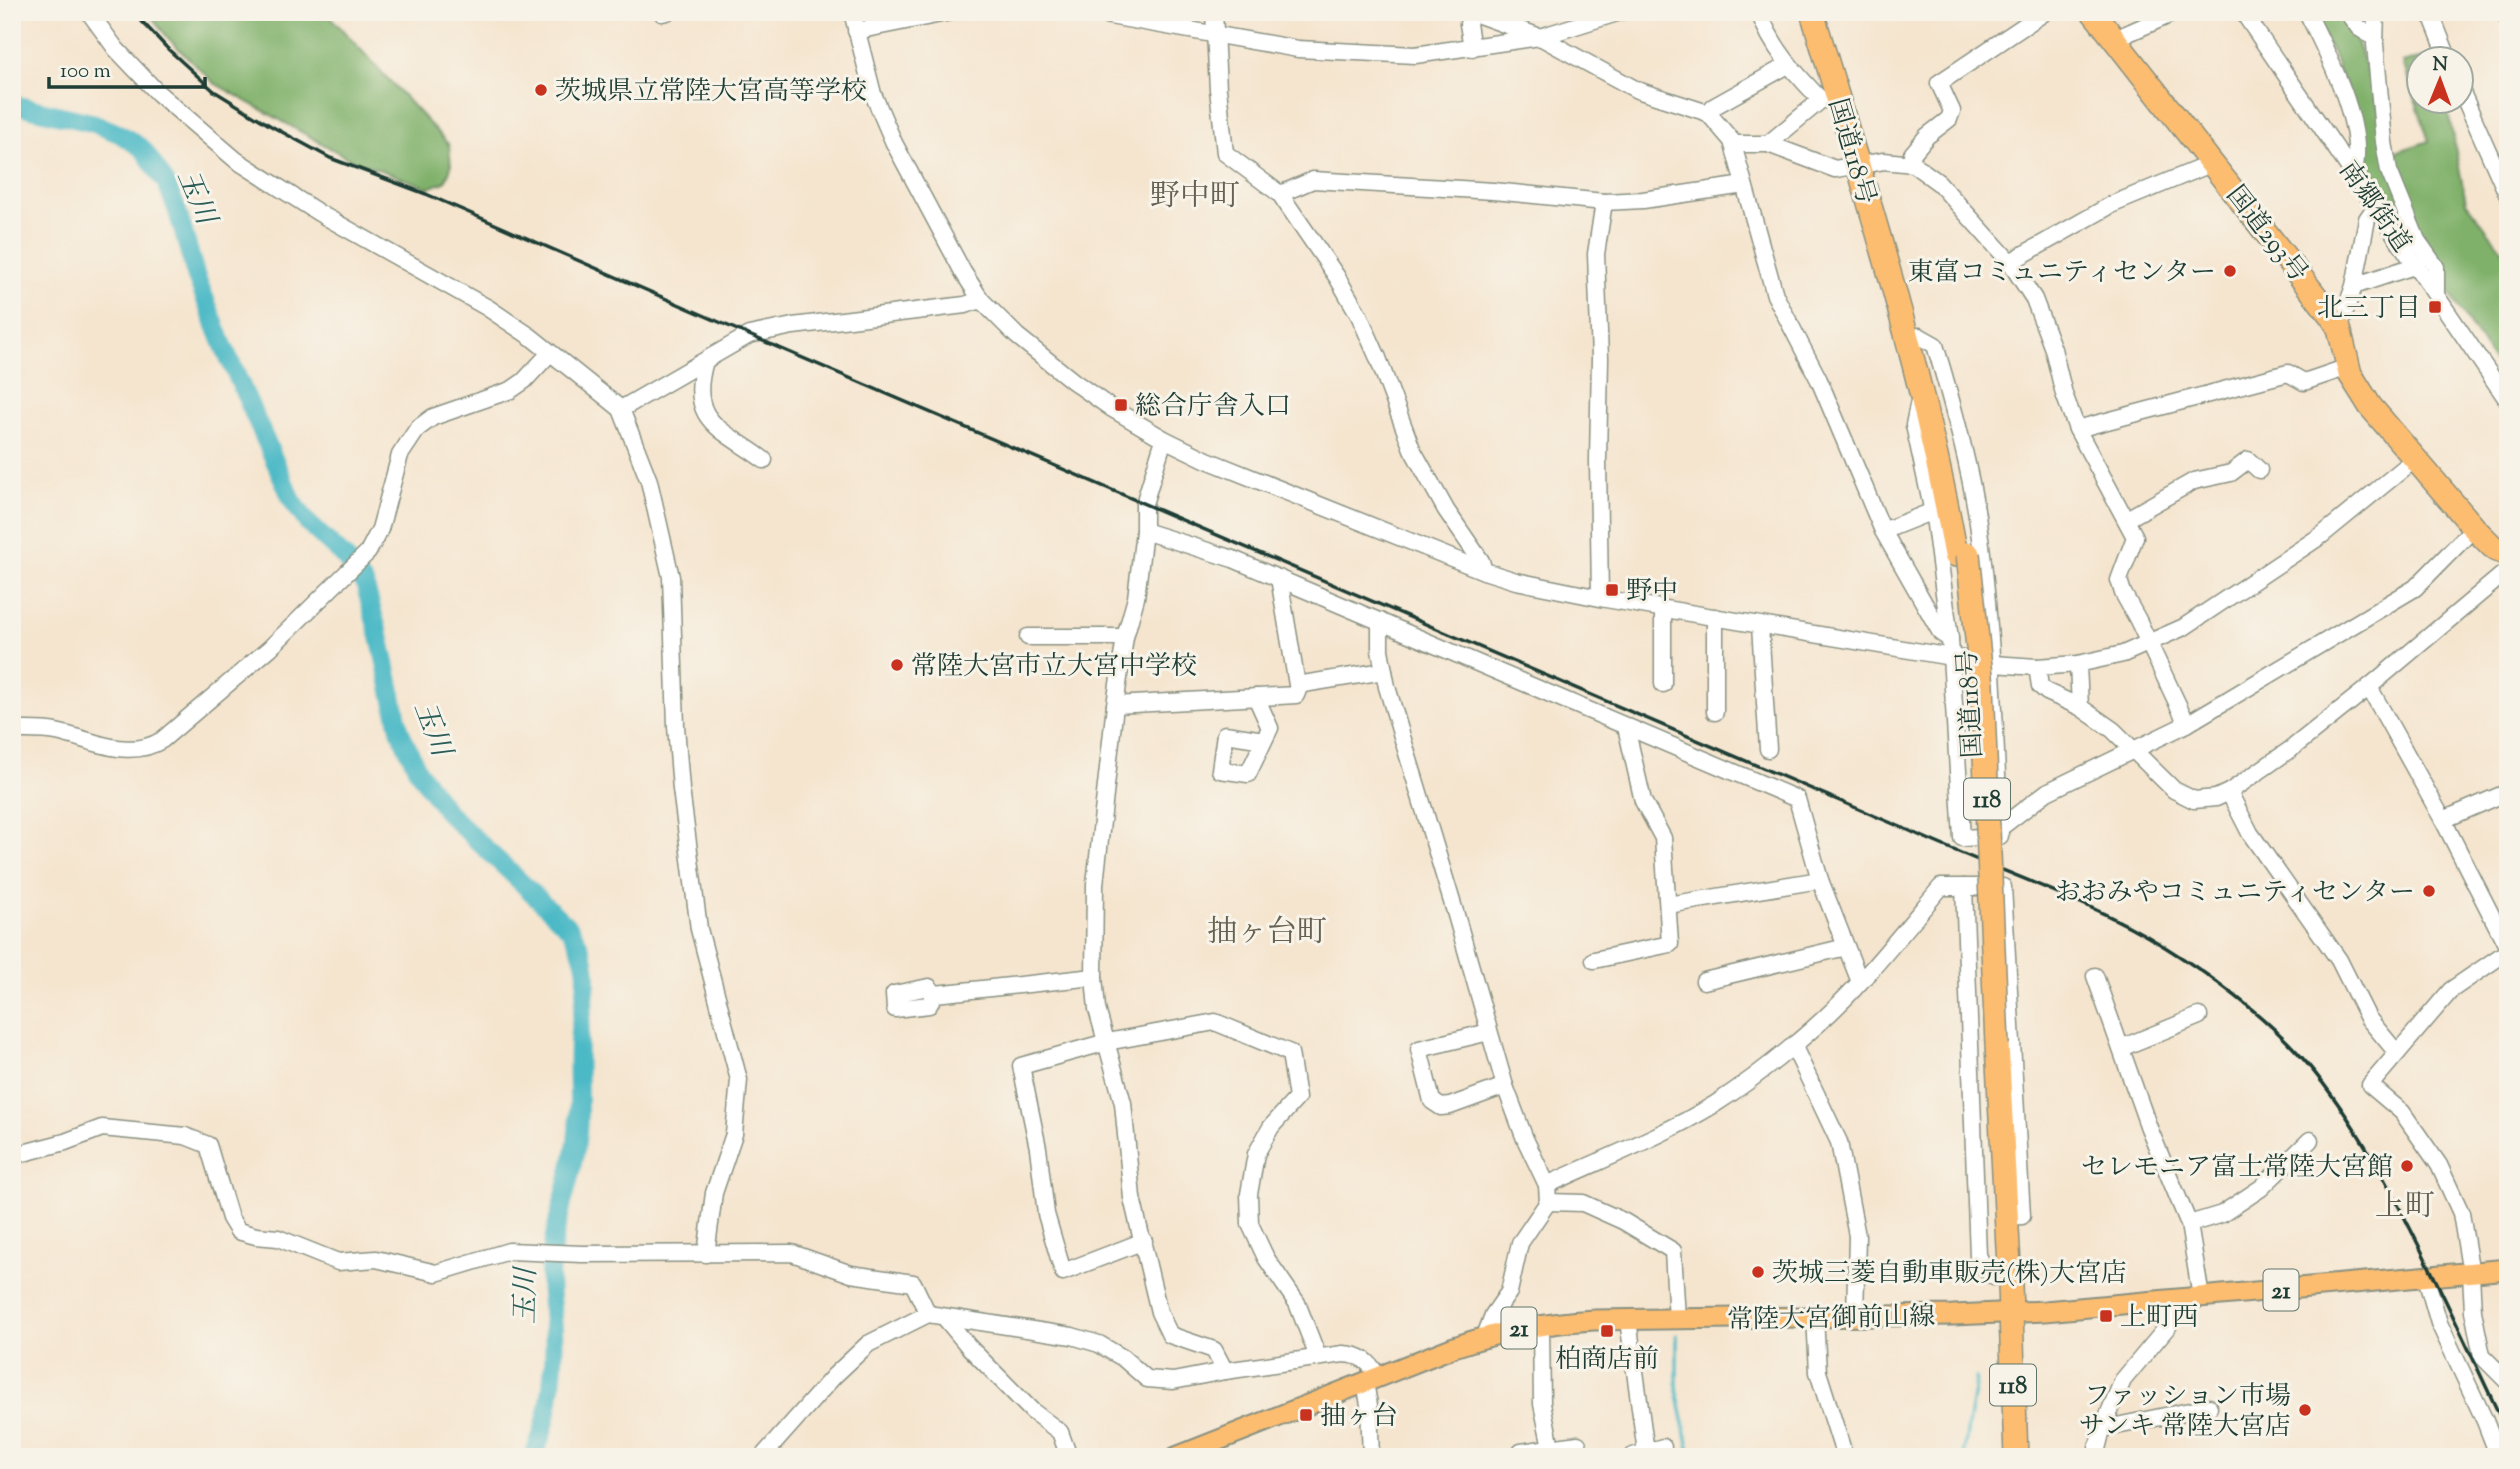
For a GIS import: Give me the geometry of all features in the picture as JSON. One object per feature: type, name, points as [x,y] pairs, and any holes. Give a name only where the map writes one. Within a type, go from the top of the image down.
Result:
[{"type":"highway","name":"国道118号","points":[[1812,12],[1830,99],[1865,164],[1919,336],[1948,446],[1962,555],[1991,1045],[2007,1217],[2003,1313],[2014,1455]]},
{"type":"highway","name":"国道118号","points":[[1826,12],[1962,555]]},
{"type":"highway","name":"国道293号","points":[[2093,12],[2321,301],[2339,328],[2348,367],[2370,406],[2474,528],[2496,550],[2508,554]]},
{"type":"highway","name":"国道118号","points":[[1991,1045],[1994,1277],[2003,1313]]},
{"type":"main road","name":"常陸大宮御前山線","points":[[1176,1457],[1485,1336],[1541,1324],[2003,1313],[2508,1269]]},
{"type":"street","points":[[89,12],[116,49],[158,93],[236,160],[319,214],[488,308],[621,409],[649,481],[667,554],[681,789],[697,916],[739,1080],[734,1134],[714,1193],[706,1254]]},
{"type":"street","points":[[662,13],[667,12]]},
{"type":"street","points":[[852,12],[873,94],[894,143],[951,251],[981,300],[1042,358],[1111,408],[1207,460],[1484,571],[1517,581],[1600,598],[1952,658],[2036,667],[2078,664],[2123,654],[2184,627],[2322,535],[2415,459]]},
{"type":"street","points":[[856,31],[951,12]]},
{"type":"street","points":[[1087,12],[1298,49],[1415,55],[1540,37],[1620,12]]},
{"type":"street","points":[[1214,12],[1225,153],[1280,194],[1337,277],[1359,315],[1412,449],[1446,510],[1481,561],[1484,571]]},
{"type":"street","points":[[1472,48],[1468,24],[1471,12],[1540,37],[1637,90],[1708,113],[1733,144],[1775,295],[1819,380],[1883,531],[1941,633],[1950,639]]},
{"type":"street","points":[[1759,12],[1766,33],[1788,65],[1830,99],[1768,144]]},
{"type":"street","points":[[1913,164],[1912,154],[1927,136],[1949,119],[1952,111],[1939,83],[2045,12]]},
{"type":"street","points":[[2115,39],[2176,12]]},
{"type":"street","name":"南郷街道","points":[[2244,12],[2508,401]]},
{"type":"street","points":[[2307,12],[2337,77],[2349,115],[2358,149],[2353,174]]},
{"type":"street","points":[[2347,12],[2360,28],[2375,38]]},
{"type":"street","points":[[2375,12],[2384,142],[2389,171],[2417,240],[2435,267],[2436,293]]},
{"type":"street","points":[[2430,12],[2443,46]]},
{"type":"street","points":[[2504,12],[2508,20]]},
{"type":"street","points":[[1708,113],[1713,107],[1788,65]]},
{"type":"street","points":[[2472,116],[2508,196]]},
{"type":"street","points":[[1733,144],[1768,144],[1835,169],[1865,164],[1913,164],[1939,183],[2010,262],[2034,299],[2053,349],[2064,394],[2077,429],[2135,537],[2119,580],[2187,724]]},
{"type":"street","points":[[2010,262],[2113,204],[2213,163]]},
{"type":"street","points":[[1280,194],[1313,180],[1493,191],[1604,202],[1643,200],[1744,185]]},
{"type":"street","points":[[1600,598],[1600,358],[1596,254],[1604,202]]},
{"type":"street","points":[[2339,328],[2354,286],[2367,219],[2376,206]]},
{"type":"street","points":[[2354,286],[2417,265]]},
{"type":"street","points":[[621,409],[748,335],[768,330],[965,305],[981,300]]},
{"type":"street","points":[[1919,336],[1935,345],[1962,442],[1977,517],[1993,664],[2000,836],[1962,838],[1950,639],[1933,512],[1914,425],[1918,405],[1924,402]]},
{"type":"street","points":[[12,730],[55,732],[117,748],[143,749],[154,745],[270,648],[368,552],[380,529],[400,455],[418,428],[433,418],[511,390],[550,353]]},
{"type":"street","points":[[705,361],[699,395],[703,411],[715,424],[764,460]]},
{"type":"street","points":[[2077,429],[2288,373],[2304,382],[2348,367]]},
{"type":"street","points":[[1164,439],[1144,504],[1144,531],[1136,598],[1125,637],[1115,705],[1095,884],[1094,977],[1097,1009],[1123,1103],[1132,1198],[1159,1311],[1170,1335],[1214,1350],[1225,1371]]},
{"type":"street","points":[[2127,519],[2194,481],[2231,473],[2248,460],[2259,470]]},
{"type":"street","points":[[1883,531],[1933,512]]},
{"type":"street","points":[[2000,828],[2047,792],[2187,724],[2414,588],[2474,528]]},
{"type":"street","points":[[1144,531],[1233,559],[1797,799],[1819,880],[1860,982]]},
{"type":"street","points":[[2036,667],[2040,686],[2047,692],[2080,707],[2113,730],[2165,783],[2182,796],[2205,800],[2229,792],[2291,749],[2508,570]]},
{"type":"street","points":[[1279,578],[1297,685],[1384,671]]},
{"type":"street","points":[[1663,608],[1663,684]]},
{"type":"street","points":[[1715,617],[1715,712]]},
{"type":"street","points":[[1380,621],[1380,650],[1384,671],[1489,1032],[1525,1139],[1547,1185],[1548,1202],[1520,1243],[1510,1292],[1493,1315],[1485,1336]]},
{"type":"street","points":[[1760,626],[1768,749]]},
{"type":"street","points":[[1028,637],[1125,637]]},
{"type":"street","points":[[2078,664],[2080,707]]},
{"type":"street","points":[[1115,705],[1296,695],[1300,685]]},
{"type":"street","points":[[2369,687],[2506,941],[2451,990],[2370,1085],[2402,1112],[2439,1165],[2461,1213],[2471,1274],[2473,1311],[2482,1356],[2508,1382]]},
{"type":"street","points":[[1256,697],[1270,728],[1264,740]]},
{"type":"street","points":[[1594,960],[1670,944],[1664,838],[1643,801],[1626,727]]},
{"type":"street","points":[[2229,792],[2250,833],[2339,960],[2368,1018],[2397,1053]]},
{"type":"street","points":[[2443,820],[2508,792]]},
{"type":"street","points":[[1668,905],[1819,880]]},
{"type":"street","points":[[1547,1185],[1715,1104],[1793,1045],[1860,982],[1941,887],[2003,887],[2022,1216],[2007,1217]]},
{"type":"street","points":[[1964,887],[1978,1255],[1983,1266],[1994,1277]]},
{"type":"street","points":[[1704,981],[1846,947]]},
{"type":"street","points":[[2095,976],[2149,1128],[2189,1224],[2201,1297]]},
{"type":"street","points":[[936,994],[1094,977]]},
{"type":"street","points":[[2121,1048],[2199,1016]]},
{"type":"street","points":[[1144,1241],[1063,1272],[1046,1214],[1038,1148],[1021,1066],[1107,1042],[1215,1022],[1290,1053],[1297,1098],[1271,1127],[1256,1153],[1250,1194],[1250,1224],[1266,1258],[1297,1303],[1318,1357]]},
{"type":"street","points":[[1489,1032],[1419,1049],[1432,1101],[1441,1107],[1450,1107],[1505,1086]]},
{"type":"street","points":[[1793,1045],[1839,1142],[1857,1236],[1855,1316]]},
{"type":"street","points":[[12,1156],[65,1142],[102,1128],[185,1136],[208,1145],[214,1156],[230,1218],[239,1231],[278,1238],[338,1262],[376,1259],[436,1273],[509,1251],[582,1254],[792,1253],[851,1274],[913,1283],[928,1314]]},
{"type":"street","points":[[2189,1224],[2222,1214],[2261,1188],[2310,1140]]},
{"type":"street","points":[[1548,1202],[1583,1203],[1623,1221],[1673,1251],[1677,1319]]},
{"type":"street","points":[[2426,1278],[2439,1323],[2499,1457]]},
{"type":"street","points":[[2095,1457],[2102,1429],[2123,1380],[2169,1325],[2169,1300]]},
{"type":"street","points":[[762,1457],[834,1376],[868,1344],[928,1314],[1072,1336],[1100,1344],[1123,1358],[1147,1379],[1173,1381],[1318,1357],[1356,1355],[1371,1365],[1371,1457]]},
{"type":"street","points":[[1815,1317],[1818,1372],[1845,1457]]},
{"type":"street","points":[[945,1318],[1031,1411],[1060,1432],[1069,1457]]},
{"type":"street","points":[[1628,1320],[1639,1454],[1663,1447]]},
{"type":"street","points":[[1541,1324],[1542,1404],[1552,1447]]},
{"type":"street","points":[[2102,1429],[2209,1407]]},
{"type":"street","points":[[1521,1457],[1521,1452],[1578,1444],[1580,1457]]},
{"type":"green space","points":[[148,12],[326,12],[449,145],[451,167],[445,182],[429,188],[348,158],[214,83],[168,38]]},
{"type":"green space","points":[[2312,12],[2347,12],[2393,153],[2429,141],[2421,116],[2449,116],[2466,202],[2508,257],[2508,382],[2461,312],[2415,231],[2377,183],[2332,52]]},
{"type":"waterway","name":"玉川","points":[[12,104],[93,123],[120,134],[143,149],[166,183],[177,210],[196,276],[224,347],[292,500],[308,523],[345,558],[365,585],[381,642],[400,731],[418,771],[447,812],[570,929],[583,957],[586,981],[578,1049],[577,1137],[550,1268],[554,1342],[552,1385],[543,1431],[532,1457]]},
{"type":"waterway","points":[[1677,1335],[1677,1391],[1691,1457]]},
{"type":"waterway","points":[[1963,1457],[1976,1378]]},
{"type":"railway","points":[[133,12],[214,91],[330,158],[426,194],[749,335],[2073,899],[2165,947],[2201,970],[2268,1023],[2298,1053],[2334,1098],[2365,1145],[2406,1221],[2508,1433]]},
{"type":"place","name":"茨城県立常陸大宮高等学校","points":[[541,90]]},
{"type":"place","name":"東富コミュニティセンター","points":[[2230,271]]},
{"type":"place","name":"北三丁目","points":[[2435,307]]},
{"type":"place","name":"総合庁舎入口","points":[[1121,405]]},
{"type":"place","name":"野中","points":[[1612,590]]},
{"type":"place","name":"常陸大宮市立大宮中学校","points":[[897,665]]},
{"type":"place","name":"おおみやコミュニティセンター","points":[[2429,891]]},
{"type":"place","name":"セレモニア富士常陸大宮館","points":[[2407,1166]]},
{"type":"place","name":"茨城三菱自動車販売(株)大宮店","points":[[1758,1272]]},
{"type":"place","name":"上町西","points":[[2106,1316]]},
{"type":"place","name":"柏商店前","points":[[1607,1331]]},
{"type":"place","name":"ファッション市場 サンキ 常陸大宮店","points":[[2305,1410]]},
{"type":"place","name":"抽ヶ台","points":[[1306,1415]]},
{"type":"district","name":"野中町","points":[[1195,195]]},
{"type":"district","name":"抽ヶ台町","points":[[1267,931]]},
{"type":"district","name":"上町","points":[[2405,1205]]}]
